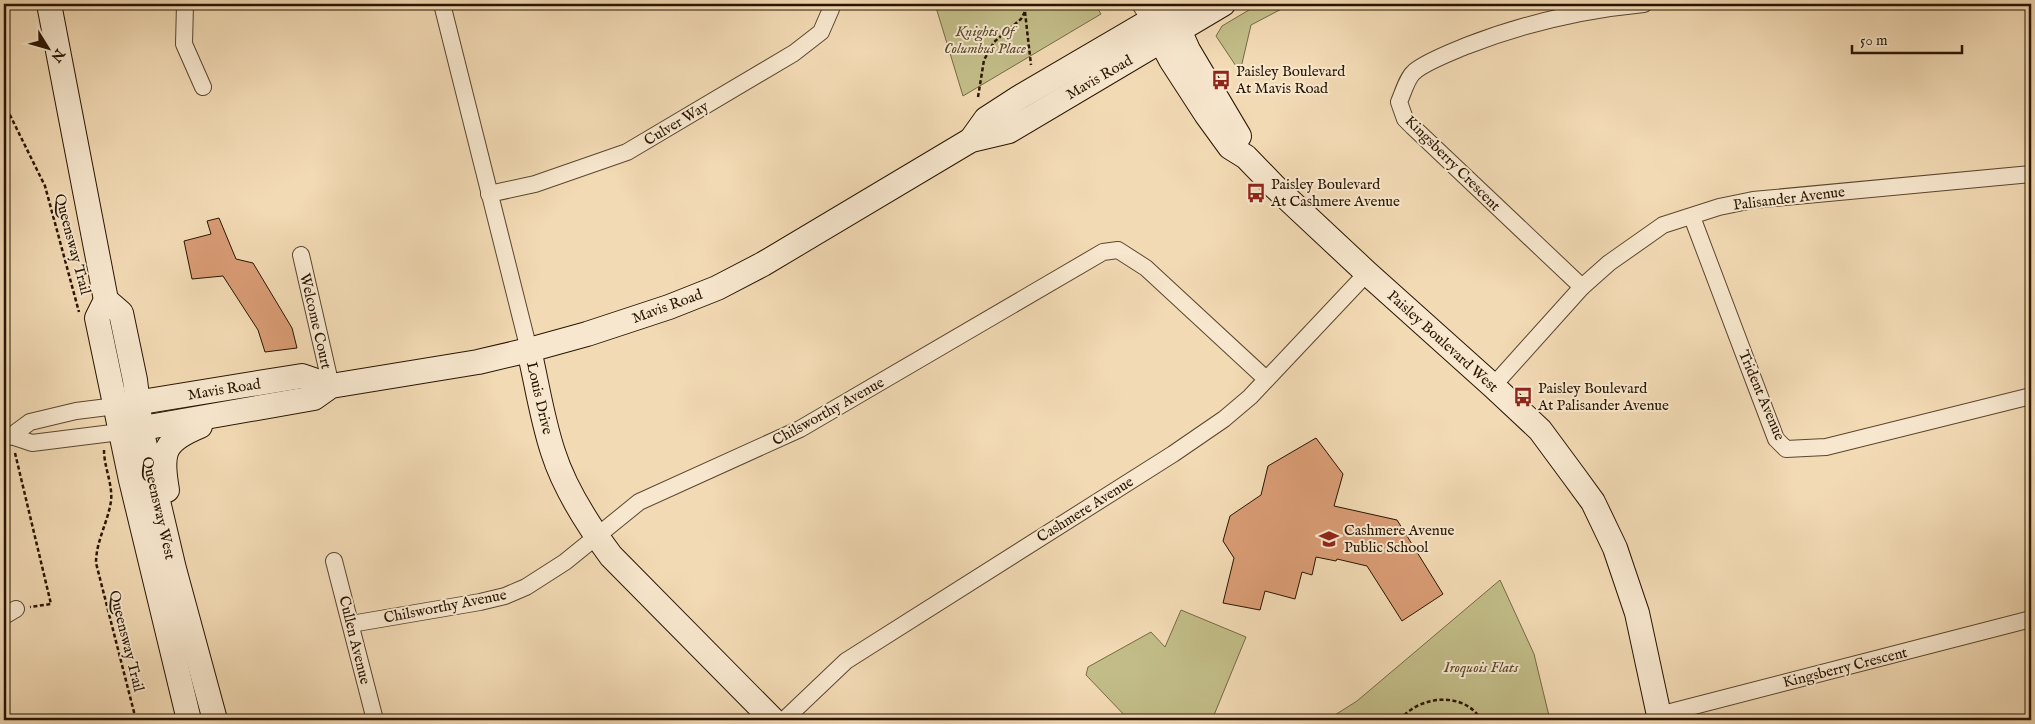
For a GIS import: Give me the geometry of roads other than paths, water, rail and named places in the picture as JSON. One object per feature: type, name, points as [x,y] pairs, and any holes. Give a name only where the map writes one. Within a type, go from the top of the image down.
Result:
[{"type":"main road","name":"Queensway West","points":[[49,4],[106,300],[97,318],[127,404],[130,431],[189,720]]},
{"type":"main road","name":"Mavis Road","points":[[130,431],[314,398],[331,386],[478,362],[529,350],[596,331],[716,288],[763,264],[971,140],[986,119],[1164,16],[1223,4]]},
{"type":"main road","name":"Paisley Boulevard West","points":[[1164,16],[1188,50],[1240,138],[1246,157],[1292,204],[1540,430],[1596,510],[1616,548],[1637,613],[1660,718]]},
{"type":"main road","name":"Louis Drive","points":[[529,350],[553,452],[568,487],[596,536],[611,556],[773,720]]},
{"type":"main road","name":"Mavis Road","points":[[127,404],[302,376],[331,386]]},
{"type":"main road","points":[[174,569],[175,532],[164,478],[164,453],[176,438],[230,413]]},
{"type":"main road","name":"Queensway West","points":[[130,431],[174,569],[215,720]]},
{"type":"street","points":[[186,4],[184,44],[203,87]]},
{"type":"street","name":"Louis Drive","points":[[442,4],[529,350]]},
{"type":"street","name":"Culver Way","points":[[489,194],[535,184],[627,152],[794,53],[821,32],[831,9],[831,4]]},
{"type":"street","name":"Kingsberry Crescent","points":[[1582,287],[1413,127],[1405,118],[1399,102],[1414,72],[1448,54],[1500,33],[1555,17],[1613,7],[1644,4]]},
{"type":"street","name":"Palisander Avenue","points":[[1493,386],[1582,287],[1609,263],[1664,225],[1720,207],[1753,200],[2031,174]]},
{"type":"street","name":"Trident Avenue","points":[[1692,216],[1776,439],[1786,448],[1826,447],[2031,396]]},
{"type":"street","name":"Chilsworthy Avenue","points":[[351,624],[480,602],[505,596],[526,587],[546,575],[639,502],[800,429],[1103,252],[1118,250],[1146,268],[1266,379]]},
{"type":"street","name":"Welcome Court","points":[[301,255],[331,386]]},
{"type":"street","name":"Cashmere Avenue","points":[[784,720],[846,661],[1224,419],[1250,397],[1367,273]]},
{"type":"street","points":[[7,438],[30,422],[127,404]]},
{"type":"street","points":[[7,438],[32,443],[130,431]]},
{"type":"street","name":"Cullen Avenue","points":[[334,561],[375,720]]},
{"type":"street","name":"Kingsberry Crescent","points":[[1660,718],[2031,619]]},
{"type":"place","name":"Paisley Boulevard At Mavis Road","points":[[1221,80]]},
{"type":"place","name":"Paisley Boulevard At Cashmere Avenue","points":[[1256,193]]},
{"type":"place","name":"Paisley Boulevard At Palisander Avenue","points":[[1523,397]]},
{"type":"place","name":"Cashmere Avenue Public School","points":[[1329,539]]},
{"type":"park label","name":"Knights Of Columbus Place","points":[[985,40]]},
{"type":"park label","name":"Iroquois Flats","points":[[1481,667]]}]
